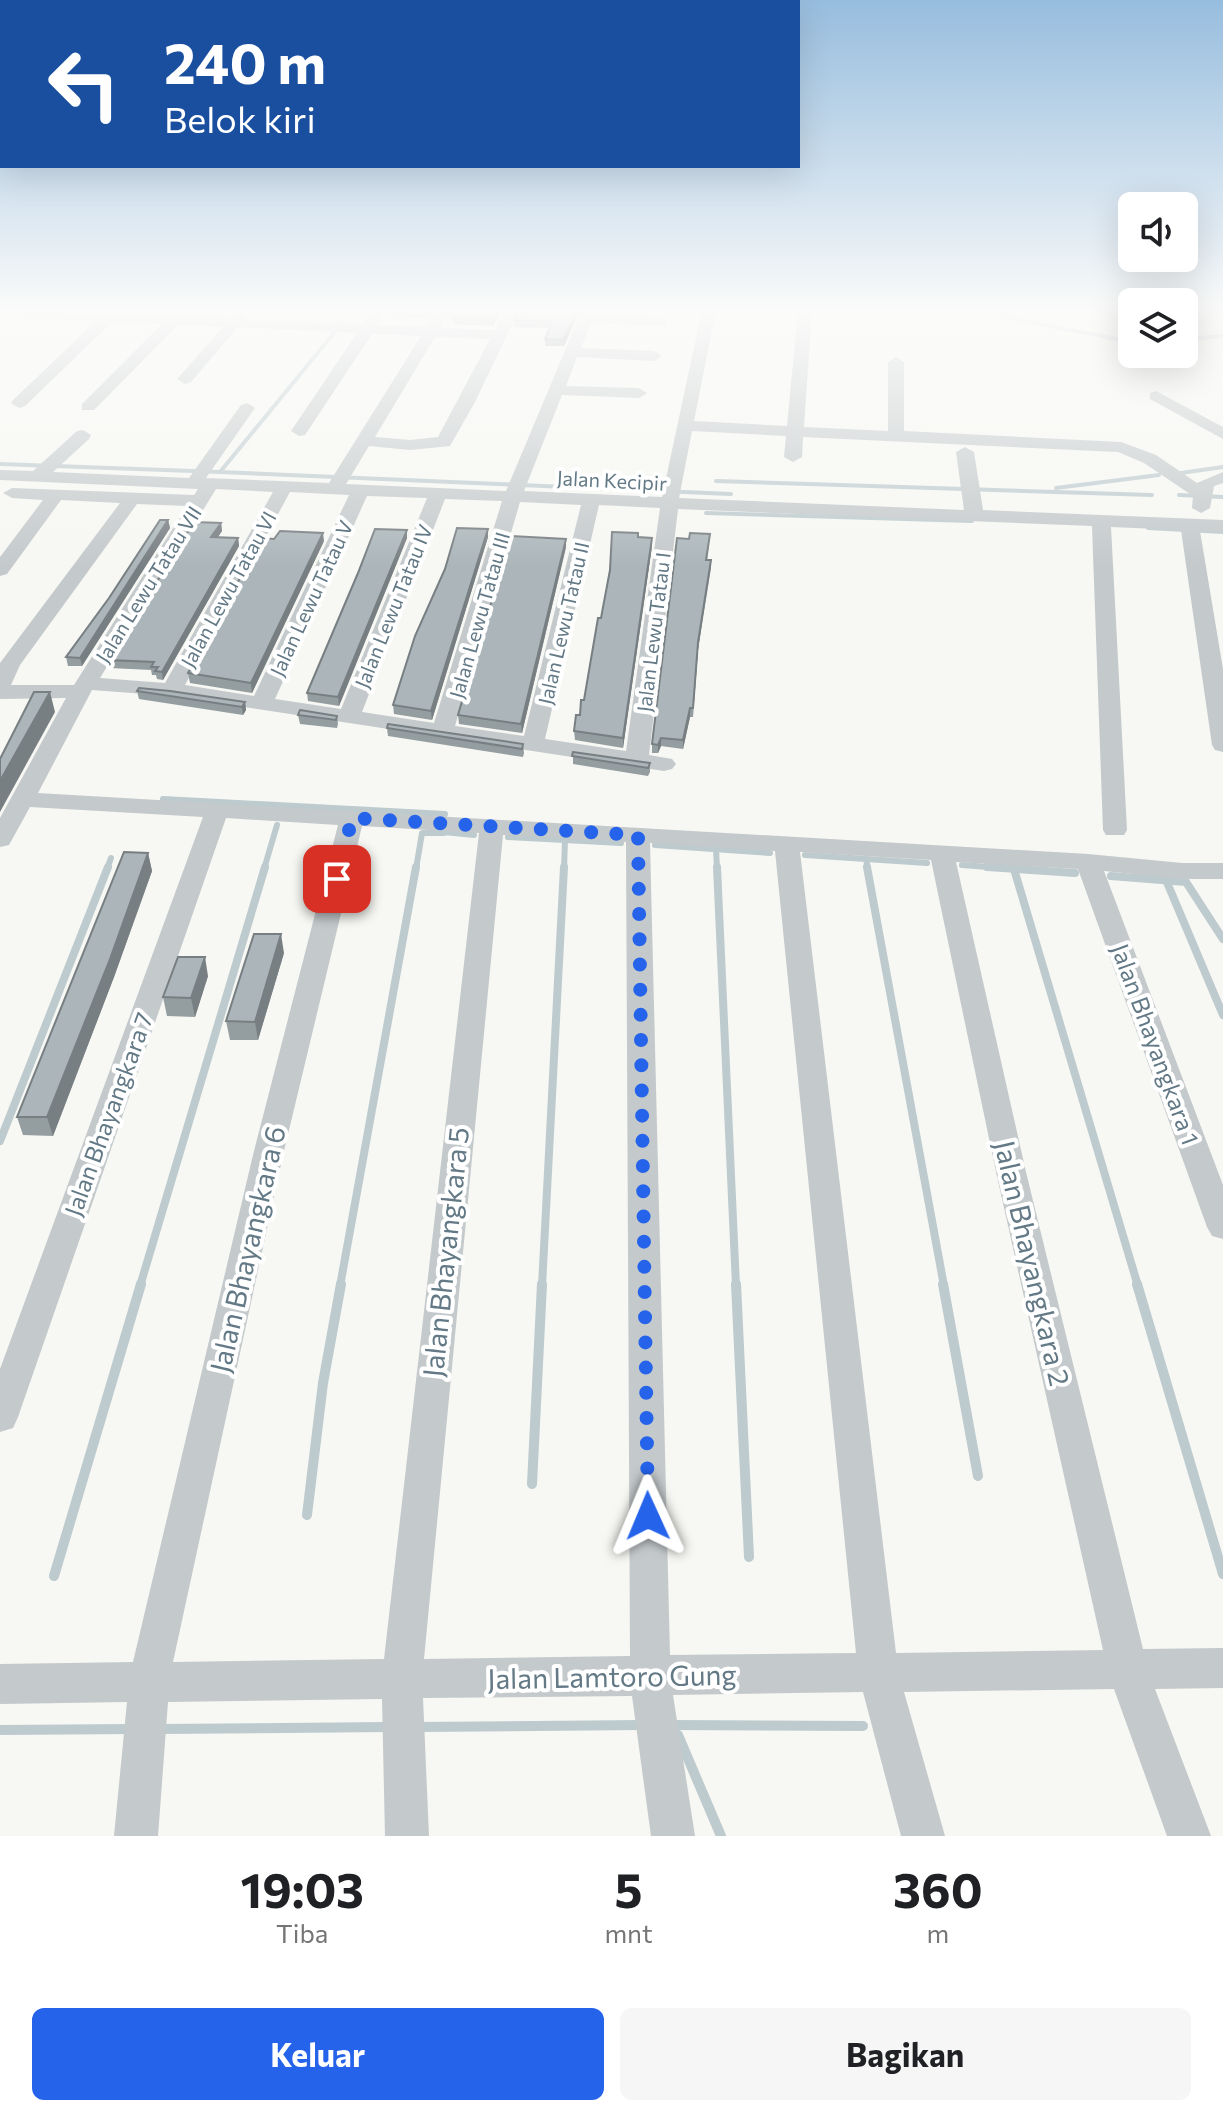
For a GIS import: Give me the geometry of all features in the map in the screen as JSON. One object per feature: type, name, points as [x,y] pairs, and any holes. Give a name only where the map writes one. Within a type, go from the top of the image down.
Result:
[{"type":"street","points":[[19,403],[27,396]]},
{"type":"street","points":[[88,407],[99,396]]},
{"type":"street","points":[[299,431],[317,396]]},
{"type":"street","points":[[338,483],[392,396]]},
{"type":"street","points":[[365,441],[421,445],[444,442],[470,396]]},
{"type":"street","name":"Jalan Lewu Tatau III","points":[[443,730],[517,490],[556,396]]},
{"type":"street","name":"Jalan Lewu Tatau I","points":[[637,758],[672,495],[692,396]]},
{"type":"street","points":[[793,457],[797,396]]},
{"type":"street","points":[[896,396],[896,436]]},
{"type":"street","points":[[1156,396],[1223,434]]},
{"type":"street","name":"Jalan Lewu Tatau VII","points":[[0,840],[84,687],[247,408]]},
{"type":"street","points":[[686,426],[1121,447],[1150,459],[1202,494]]},
{"type":"street","points":[[37,477],[83,435]]},
{"type":"street","points":[[965,452],[974,514]]},
{"type":"street","name":"Jalan Kecipir","points":[[0,475],[284,488],[338,483],[360,491],[438,494],[517,490],[591,501],[672,495],[1102,525],[1194,529],[1223,526]]},
{"type":"street","points":[[1223,477],[1206,483],[1194,529],[1223,745]]},
{"type":"street","points":[[0,492],[131,500],[201,483]]},
{"type":"street","name":"Jalan Lewu Tatau VI","points":[[172,690],[284,488]]},
{"type":"street","name":"Jalan Lewu Tatau V","points":[[261,705],[360,491]]},
{"type":"street","name":"Jalan Lewu Tatau IV","points":[[349,717],[438,494]]},
{"type":"street","points":[[0,570],[55,496]]},
{"type":"street","points":[[0,685],[10,664],[131,500]]},
{"type":"street","name":"Jalan Lewu Tatau II","points":[[532,744],[591,501]]},
{"type":"street","points":[[1102,525],[1115,830]]},
{"type":"street","points":[[0,692],[84,687],[172,690],[664,764]]},
{"type":"street","points":[[23,799],[1088,862],[1182,871],[1223,871]]},
{"type":"street","name":"Jalan Bhayangkara 7","points":[[0,1417],[217,810]]},
{"type":"street","name":"Jalan Bhayangkara 6","points":[[136,1836],[149,1681],[268,1155],[352,818]]},
{"type":"street","name":"Jalan Bhayangkara 5","points":[[407,1836],[402,1678],[492,827]]},
{"type":"street","points":[[638,835],[650,1676],[673,1836]]},
{"type":"street","points":[[787,846],[878,1673],[923,1836]]},
{"type":"street","name":"Jalan Bhayangkara 2","points":[[942,854],[1011,1172],[1128,1671],[1189,1836]]},
{"type":"street","name":"Jalan Bhayangkara 1","points":[[1088,862],[1223,1227]]},
{"type":"street","name":"Jalan Lamtoro Gung","points":[[0,1684],[1223,1668]]},
{"type":"building","points":[[160,520],[168,520],[80,658],[66,657],[109,598]]},
{"type":"building","points":[[194,522],[221,523],[211,537],[238,538],[162,672],[155,671],[158,667],[151,667],[154,662],[108,660]]},
{"type":"building","points":[[457,528],[488,529],[431,711],[393,705],[415,636],[445,569]]},
{"type":"building","points":[[375,529],[407,530],[338,697],[307,693],[358,573]]},
{"type":"building","points":[[280,531],[323,533],[251,683],[188,673],[262,538],[274,539]]},
{"type":"building","points":[[612,532],[638,533],[638,537],[652,538],[623,738],[574,731],[576,715],[580,715],[581,700],[584,700],[598,618],[601,618],[610,570]]},
{"type":"building","points":[[690,533],[710,534],[706,560],[711,560],[698,642],[693,708],[690,708],[683,740],[661,738],[658,745],[652,744],[677,538],[689,539]]},
{"type":"building","points":[[511,536],[566,539],[521,724],[458,715]]},
{"type":"building","points":[[139,688],[245,702],[242,707],[137,691]]},
{"type":"building","points":[[34,692],[50,692],[0,781],[0,759]]},
{"type":"building","points":[[300,710],[337,716],[336,720],[298,715]]},
{"type":"building","points":[[388,724],[523,744],[522,749],[387,728]]},
{"type":"building","points":[[573,752],[650,763],[648,768],[572,756]]},
{"type":"building","points":[[124,852],[148,853],[47,1117],[17,1117]]},
{"type":"building","points":[[254,934],[281,934],[255,1022],[226,1021]]},
{"type":"building","points":[[178,957],[205,957],[191,998],[163,997]]},
{"type":"waterway","points":[[220,472],[283,396]]},
{"type":"waterway","points":[[0,464],[220,472]]},
{"type":"waterway","points":[[1181,473],[1223,467]]},
{"type":"waterway","points":[[220,472],[731,494]]},
{"type":"waterway","points":[[1056,488],[1159,475]]},
{"type":"waterway","points":[[716,481],[1152,495]]},
{"type":"waterway","points":[[1179,495],[1223,497]]},
{"type":"waterway","points":[[706,513],[972,521]]},
{"type":"waterway","points":[[1148,528],[1223,532]]},
{"type":"waterway","points":[[163,799],[445,814]]},
{"type":"waterway","points":[[264,869],[277,825]]},
{"type":"waterway","points":[[444,832],[474,835]]},
{"type":"waterway","points":[[416,869],[422,833],[444,833]]},
{"type":"waterway","points":[[508,837],[565,840]]},
{"type":"waterway","points":[[564,869],[565,840]]},
{"type":"waterway","points":[[565,840],[621,843]]},
{"type":"waterway","points":[[655,845],[716,849]]},
{"type":"waterway","points":[[716,849],[770,853]]},
{"type":"waterway","points":[[716,849],[717,869]]},
{"type":"waterway","points":[[805,855],[866,859]]},
{"type":"waterway","points":[[107,869],[111,858]]},
{"type":"waterway","points":[[866,859],[927,863]]},
{"type":"waterway","points":[[866,859],[868,869]]},
{"type":"waterway","points":[[962,865],[1003,868]]},
{"type":"waterway","points":[[0,1141],[108,867]]},
{"type":"waterway","points":[[140,1286],[265,867]]},
{"type":"waterway","points":[[340,1286],[416,867]]},
{"type":"waterway","points":[[542,1286],[564,867]]},
{"type":"waterway","points":[[717,867],[736,1286]]},
{"type":"waterway","points":[[867,867],[944,1286]]},
{"type":"waterway","points":[[987,867],[1003,868]]},
{"type":"waterway","points":[[1003,868],[1075,873]]},
{"type":"waterway","points":[[1003,868],[1015,869]]},
{"type":"waterway","points":[[1014,869],[1138,1286]]},
{"type":"waterway","points":[[1111,876],[1166,880]]},
{"type":"waterway","points":[[1166,880],[1186,882],[1223,939]]},
{"type":"waterway","points":[[1166,880],[1223,1015]]},
{"type":"waterway","points":[[54,1576],[141,1284]]},
{"type":"waterway","points":[[307,1515],[323,1383],[341,1284]]},
{"type":"waterway","points":[[532,1484],[542,1284]]},
{"type":"waterway","points":[[736,1284],[749,1557]]},
{"type":"waterway","points":[[943,1284],[978,1476]]},
{"type":"waterway","points":[[1137,1284],[1223,1574]]},
{"type":"waterway","points":[[418,1727],[642,1725]]},
{"type":"waterway","points":[[670,1725],[863,1726]]},
{"type":"waterway","points":[[158,1729],[390,1727]]},
{"type":"waterway","points":[[0,1730],[134,1729]]},
{"type":"waterway","points":[[678,1735],[721,1836]]},
{"type":"route","points":[[337,879],[352,818],[638,835],[648,1516]]}]
